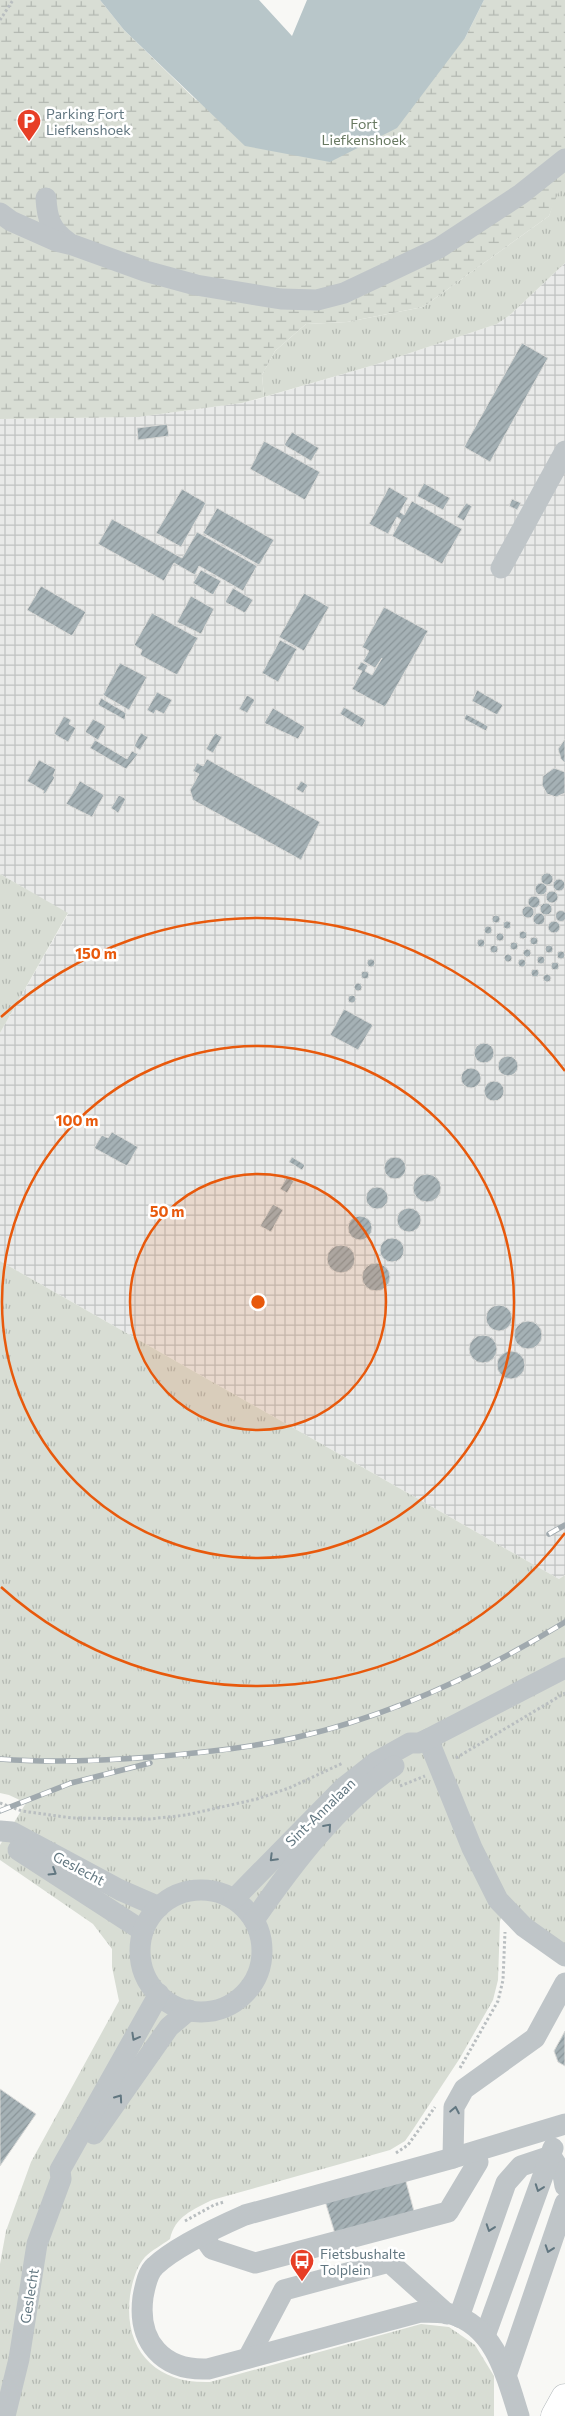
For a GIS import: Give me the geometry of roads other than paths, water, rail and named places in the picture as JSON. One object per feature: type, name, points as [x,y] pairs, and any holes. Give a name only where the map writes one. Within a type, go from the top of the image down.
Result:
[{"type":"highway","points":[[555,2416],[565,2398]]},
{"type":"street","points":[[0,213],[11,222],[56,241],[114,261],[196,285],[281,299],[317,300],[344,293],[439,248],[521,194],[565,159]]},
{"type":"street","points":[[46,198],[46,213],[50,225],[57,234],[72,245]]},
{"type":"street","points":[[500,568],[565,451]]},
{"type":"street","name":"Sint-Annalaan","points":[[234,1899],[342,1788],[376,1762],[410,1743],[423,1741],[565,1668]]},
{"type":"street","points":[[423,1741],[440,1768],[472,1848],[498,1900],[524,1927],[565,1956]]},
{"type":"street","name":"Sint-Annalaan","points":[[254,1920],[284,1877],[338,1815],[384,1773],[415,1751],[423,1741]]},
{"type":"street","name":"Geslecht","points":[[0,1832],[12,1832],[120,1890],[159,1907]]},
{"type":"street","name":"Geslecht","points":[[0,1832],[7,1843],[143,1931]]},
{"type":"street","points":[[195,1890],[215,1891],[234,1899],[245,1908],[254,1920],[261,1939],[262,1959],[256,1978],[244,1994],[228,2006],[209,2011],[189,2010],[172,2004],[159,1994],[148,1981],[142,1965],[140,1948],[143,1931],[159,1907],[175,1895],[195,1890]]},
{"type":"street","points":[[453,2158],[454,2107],[464,2090],[535,2038],[565,1983]]},
{"type":"street","name":"Geslecht","points":[[5,2416],[20,2359],[37,2244],[61,2179],[60,2170],[159,1994]]},
{"type":"street","name":"Geslecht","points":[[61,2179],[68,2176],[88,2142],[169,2027],[189,2010]]},
{"type":"street","points":[[453,2315],[420,2312],[208,2369],[192,2370],[175,2365],[164,2358],[147,2339],[142,2320],[145,2284],[154,2266],[203,2236],[245,2215],[475,2152],[563,2125]]},
{"type":"street","points":[[485,2336],[563,2125]]},
{"type":"street","points":[[203,2236],[212,2249],[255,2263],[448,2212],[478,2162],[475,2152]]},
{"type":"street","points":[[551,2156],[563,2175],[565,2186]]},
{"type":"street","points":[[453,2315],[506,2183],[521,2166],[551,2156]]},
{"type":"street","points":[[506,2373],[565,2203]]},
{"type":"street","points":[[248,2358],[284,2290],[389,2262],[453,2315],[485,2336],[506,2373],[519,2416]]},
{"type":"railway","points":[[549,1534],[565,1525]]},
{"type":"railway","points":[[0,1759],[38,1761],[113,1760],[225,1750],[298,1737],[368,1717],[436,1690],[502,1658],[565,1622]]},
{"type":"railway","points":[[0,1811],[71,1783],[150,1763]]},
{"type":"place","name":"Parking Fort Liefkenshoek","points":[[29,142]]},
{"type":"place","name":"Fietsbushalte Tolplein","points":[[302,2282]]},
{"type":"park label","name":"Fort Liefkenshoek","points":[[364,132]]}]
